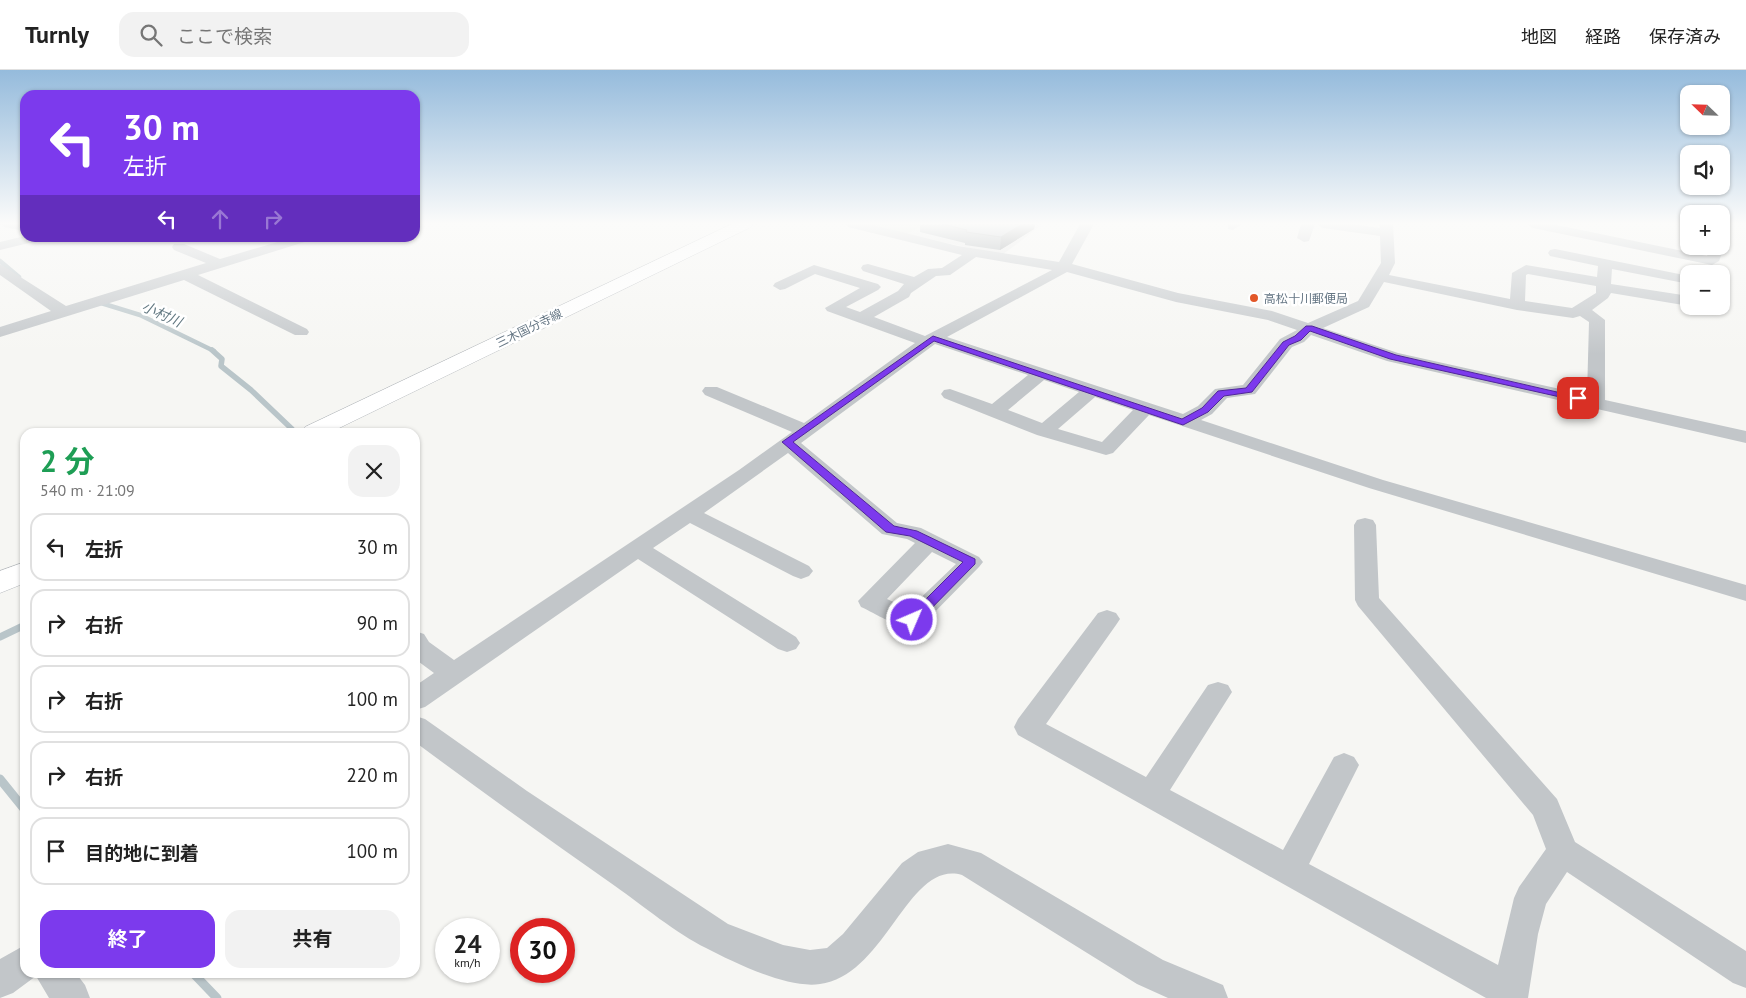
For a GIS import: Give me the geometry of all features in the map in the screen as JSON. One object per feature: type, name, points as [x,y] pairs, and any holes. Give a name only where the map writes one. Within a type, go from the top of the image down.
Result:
[{"type":"main road","name":"三木国分寺線","points":[[321,428],[656,267]]},
{"type":"main road","points":[[0,583],[20,573]]},
{"type":"street","points":[[0,332],[208,267]]},
{"type":"street","points":[[861,318],[933,272],[944,272],[951,267]]},
{"type":"street","points":[[420,697],[688,513],[930,340],[1000,305],[1061,271],[1064,267]]},
{"type":"street","points":[[1065,267],[1176,297],[1272,316],[1393,357],[1746,437]]},
{"type":"street","points":[[1183,422],[1205,410],[1221,393],[1249,390],[1286,343],[1298,338],[1309,328],[1364,304],[1385,267]]},
{"type":"street","points":[[1379,277],[1558,312],[1573,313],[1582,310],[1603,295],[1605,267]]},
{"type":"street","points":[[1630,267],[1680,278]]},
{"type":"street","points":[[0,268],[52,306],[71,309]]},
{"type":"street","points":[[868,268],[909,289]]},
{"type":"street","points":[[780,286],[814,269],[873,287],[833,308],[1376,484],[1746,593]]},
{"type":"street","points":[[1517,304],[1519,273],[1526,269],[1680,300]]},
{"type":"street","points":[[184,274],[301,332]]},
{"type":"street","points":[[1582,310],[1597,320],[1596,402]]},
{"type":"street","points":[[995,411],[1041,374]]},
{"type":"street","points":[[711,391],[796,436],[890,529],[913,533],[930,541]]},
{"type":"street","points":[[1044,431],[1091,391]]},
{"type":"street","points":[[950,394],[1044,431],[1106,449],[1144,409]]},
{"type":"street","points":[[688,513],[801,571]]},
{"type":"street","points":[[1365,525],[1367,600],[1546,808],[1563,851],[1746,971]]},
{"type":"street","points":[[636,548],[787,643]]},
{"type":"street","points":[[1107,619],[1028,727],[1289,870],[1510,995],[1521,934],[1531,898],[1563,851]]},
{"type":"street","points":[[420,648],[454,674]]},
{"type":"street","points":[[1151,795],[1218,692]]},
{"type":"street","points":[[420,731],[516,800],[716,936],[751,952],[790,964],[822,967],[847,956],[908,879],[927,864],[948,858],[970,863],[1150,972],[1210,998]]},
{"type":"street","points":[[1289,870],[1344,765]]},
{"type":"street","points":[[0,980],[20,966]]},
{"type":"street","points":[[57,978],[72,998]]},
{"type":"waterway","name":"小村川","points":[[7,267],[19,277]]},
{"type":"waterway","name":"小村川","points":[[101,303],[140,315],[212,350]]},
{"type":"waterway","name":"小村川","points":[[212,350],[222,359],[221,366],[251,390],[291,428]]},
{"type":"waterway","name":"小村川","points":[[0,637],[20,627]]},
{"type":"waterway","name":"小村川","points":[[0,779],[20,804]]},
{"type":"waterway","name":"小村川","points":[[198,978],[217,998]]},
{"type":"place","name":"高松十川郵便局","points":[[1254,298]]},
{"type":"route","points":[[912,620],[971,562],[913,533],[890,529],[787,442],[933,338],[1183,422],[1205,410],[1221,393],[1249,390],[1286,343],[1298,338],[1309,328],[1344,342],[1393,357],[1578,398]]}]
